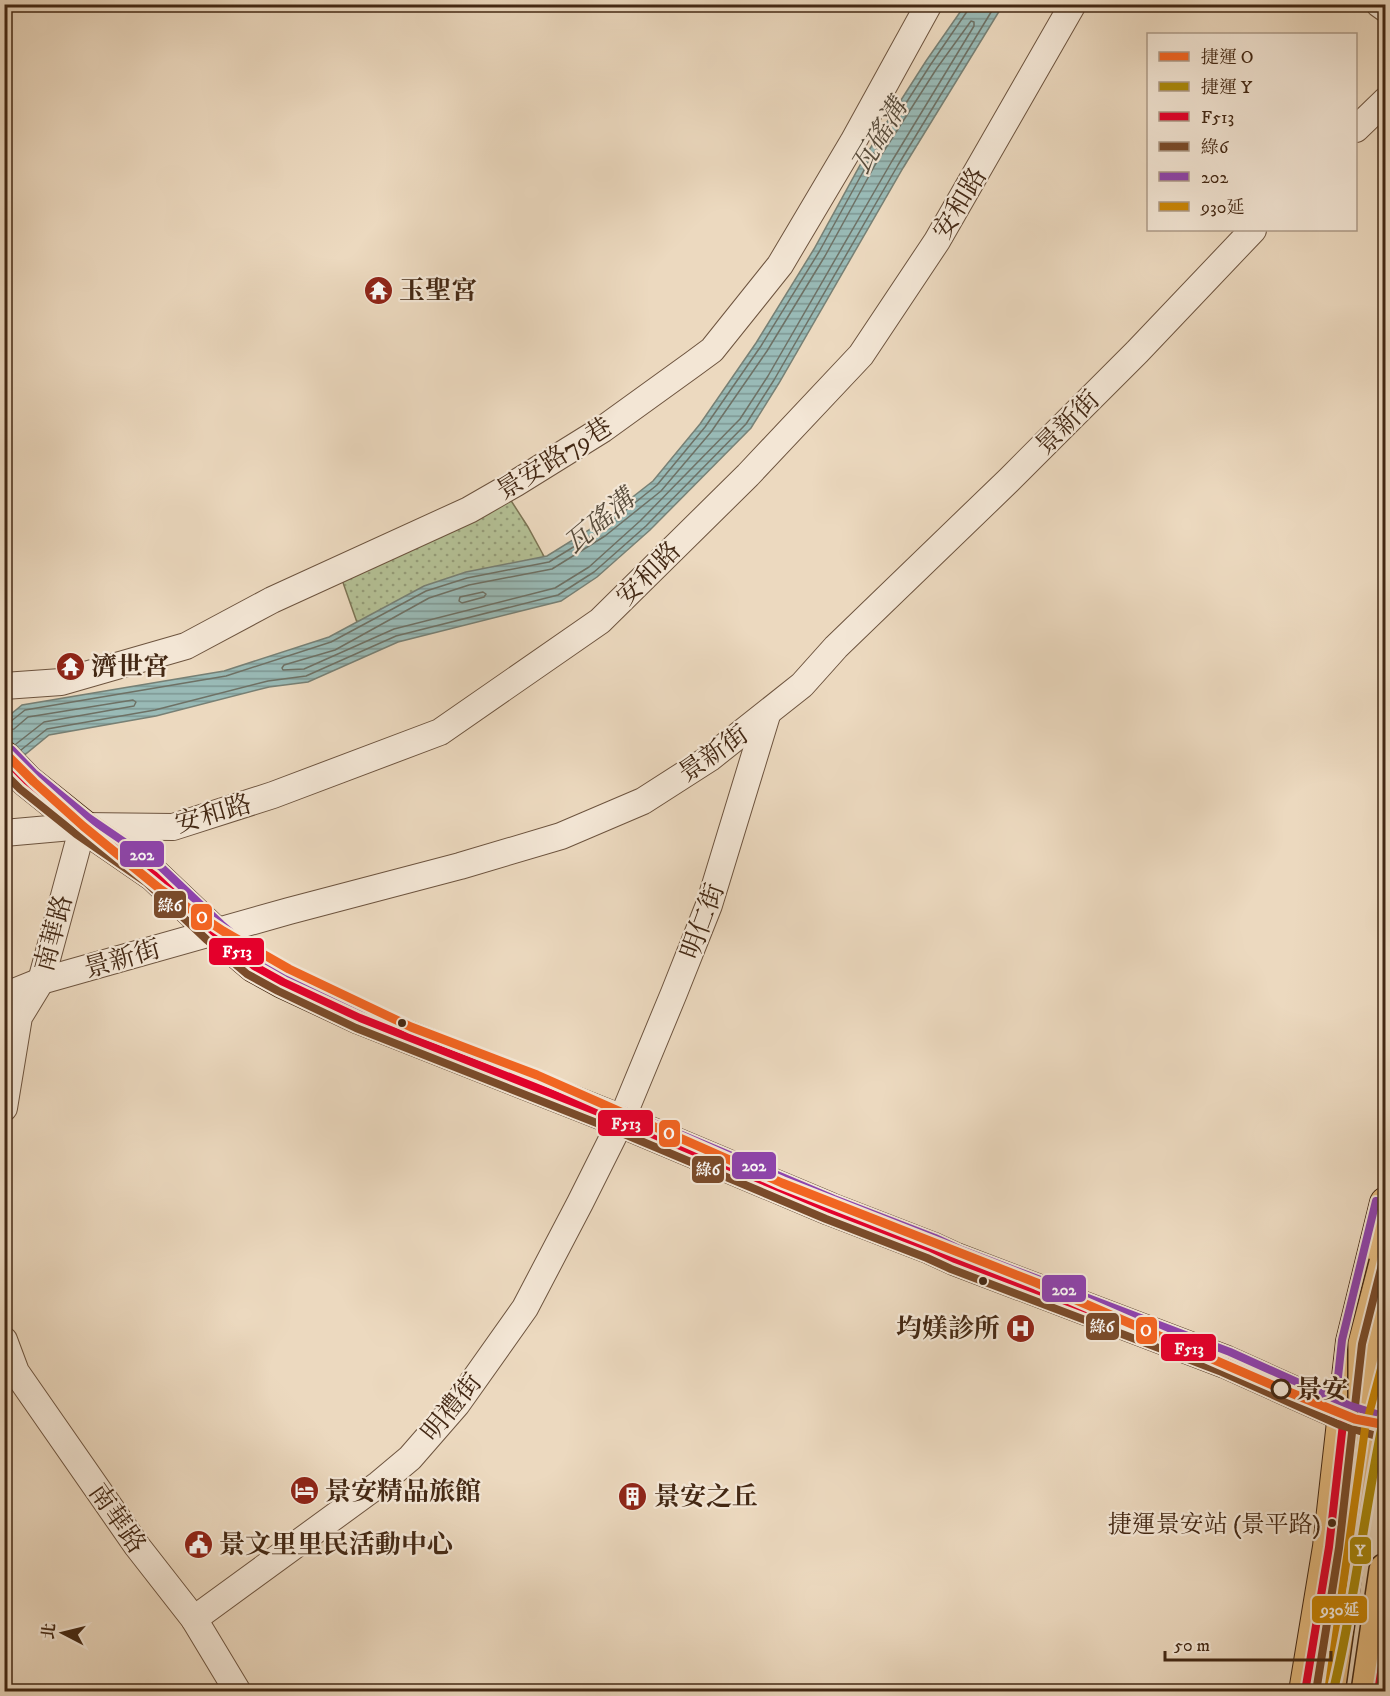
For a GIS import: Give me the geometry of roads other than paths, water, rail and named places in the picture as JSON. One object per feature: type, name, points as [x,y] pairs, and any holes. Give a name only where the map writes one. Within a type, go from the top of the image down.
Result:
[{"type":"highway","points":[[1365,1424],[1365,1344],[1386,1263]]},
{"type":"highway","points":[[1328,1692],[1365,1424],[1386,1348]]},
{"type":"highway","points":[[1368,1692],[1386,1570]]},
{"type":"main road","points":[[4,757],[27,781],[83,826],[154,875],[254,966],[284,982],[360,1018],[621,1121],[830,1209],[1226,1362],[1365,1424]]},
{"type":"main road","points":[[1365,1424],[1352,1342],[1386,1203]]},
{"type":"main road","points":[[1305,1692],[1329,1547],[1365,1424],[1386,1364]]},
{"type":"main road","points":[[1378,1692],[1386,1636]]},
{"type":"street","name":"景安路79巷","points":[[4,686],[61,682],[186,646],[272,600],[469,510],[603,429],[712,350],[780,265],[853,142],[929,4]]},
{"type":"street","name":"安和路","points":[[4,833],[83,826],[173,827],[273,795],[440,732],[600,621],[748,475],[861,355],[937,241],[1073,4]]},
{"type":"street","points":[[1379,4],[1386,9]]},
{"type":"street","points":[[1357,128],[1386,100]]},
{"type":"street","name":"景新街","points":[[4,996],[41,981],[561,836],[643,801],[710,758],[802,685],[836,647],[1010,479],[1137,352],[1252,231]]},
{"type":"street","name":"明仁街","points":[[621,1121],[709,905],[767,715]]},
{"type":"street","name":"南華路","points":[[4,1108],[19,1017],[41,981],[83,826]]},
{"type":"street","name":"明禮街","points":[[195,1619],[379,1484],[410,1458],[457,1404],[525,1308],[621,1121]]},
{"type":"street","name":"南華路","points":[[4,1340],[16,1372],[137,1546],[195,1619],[238,1692]]},
{"type":"water","name":"瓦磘溝","points":[[965,5],[1003,5],[903,168],[751,428],[650,530],[597,577],[561,601],[398,642],[308,682],[269,687],[156,716],[49,735],[5,771],[5,719],[22,705],[224,671],[329,637],[424,586],[466,572],[547,556],[597,525],[653,481],[700,424],[756,343],[814,249],[864,158]]},
{"type":"metro line","name":"O","points":[[4,752],[83,826],[160,889],[223,931],[289,969],[411,1027],[537,1075],[782,1183],[1037,1283],[1355,1419],[1386,1425]]},
{"type":"metro line","name":"Y","points":[[1333,1692],[1386,1408]]},
{"type":"place","name":"玉聖宮","points":[[378,290]]},
{"type":"place","name":"濟世宮","points":[[70,666]]},
{"type":"place","name":"均媄診所","points":[[1021,1328]]},
{"type":"place","name":"景安","points":[[1281,1389]]},
{"type":"place","name":"景安精品旅館","points":[[304,1491]]},
{"type":"place","name":"景安之丘","points":[[633,1496]]},
{"type":"place","name":"捷運景安站 (景平路)","points":[[1332,1523]]},
{"type":"place","name":"景文里里民活動中心","points":[[198,1544]]}]
